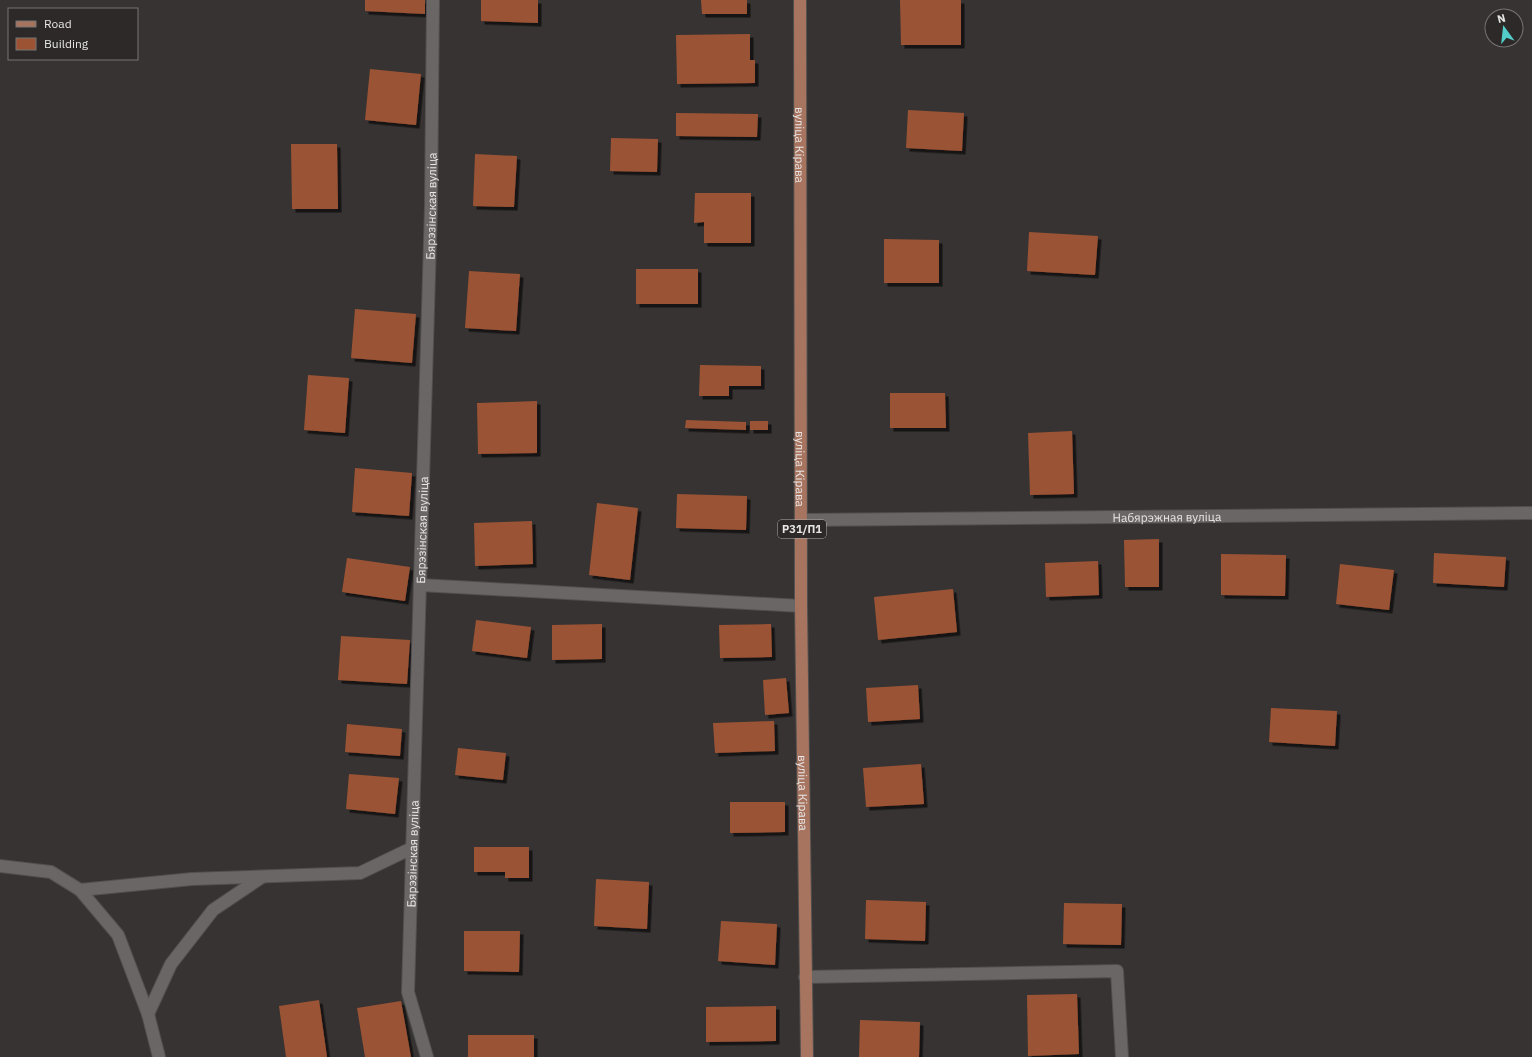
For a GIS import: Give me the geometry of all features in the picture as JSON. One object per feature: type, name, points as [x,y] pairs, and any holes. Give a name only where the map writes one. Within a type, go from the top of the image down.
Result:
[{"type":"main road","name":"вуліца Кірава","points":[[800,0],[802,606],[807,1057]]},
{"type":"street","name":"Бярэзінская вуліца","points":[[427,1057],[408,992],[431,207],[434,0]]},
{"type":"street","name":"Набярэжная вуліца","points":[[802,520],[1532,513]]},
{"type":"street","points":[[420,585],[802,606]]},
{"type":"street","points":[[80,890],[192,879],[360,873],[412,848]]},
{"type":"street","points":[[0,866],[51,872],[80,890],[118,935],[148,1014],[159,1057]]},
{"type":"street","points":[[148,1014],[171,964],[213,910],[262,876]]},
{"type":"street","points":[[805,977],[1117,971],[1122,1057]]},
{"type":"building","points":[[365,0],[425,0],[425,14],[365,11]]},
{"type":"building","points":[[481,0],[538,0],[538,23],[481,21]]},
{"type":"building","points":[[701,0],[747,0],[747,14],[702,14]]},
{"type":"building","points":[[900,0],[961,0],[961,45],[901,45]]},
{"type":"building","points":[[750,34],[750,60],[755,60],[755,83],[677,84],[676,35]]},
{"type":"building","points":[[370,69],[421,74],[416,125],[365,120]]},
{"type":"building","points":[[908,110],[964,113],[962,151],[906,148]]},
{"type":"building","points":[[676,113],[758,114],[757,137],[676,136]]},
{"type":"building","points":[[611,138],[658,139],[657,172],[610,171]]},
{"type":"building","points":[[291,144],[337,144],[338,209],[292,209]]},
{"type":"building","points":[[475,154],[517,156],[514,207],[473,206]]},
{"type":"building","points":[[695,193],[751,193],[751,243],[704,243],[704,222],[694,223]]},
{"type":"building","points":[[1029,232],[1098,236],[1095,275],[1027,271]]},
{"type":"building","points":[[884,239],[939,240],[939,283],[884,283]]},
{"type":"building","points":[[636,269],[698,269],[698,304],[636,304]]},
{"type":"building","points":[[469,271],[520,274],[516,331],[465,328]]},
{"type":"building","points":[[355,309],[416,314],[412,363],[351,358]]},
{"type":"building","points":[[700,365],[761,366],[761,386],[729,386],[729,396],[699,396]]},
{"type":"building","points":[[308,375],[349,378],[345,433],[304,430]]},
{"type":"building","points":[[890,393],[945,393],[946,428],[890,428]]},
{"type":"building","points":[[537,401],[537,453],[478,454],[477,403]]},
{"type":"building","points":[[686,420],[746,422],[746,430],[685,428]]},
{"type":"building","points":[[750,421],[768,421],[768,430],[750,430]]},
{"type":"building","points":[[1072,431],[1074,494],[1030,495],[1028,433]]},
{"type":"building","points":[[355,468],[412,473],[409,516],[352,512]]},
{"type":"building","points":[[677,494],[747,496],[746,530],[676,528]]},
{"type":"building","points":[[597,503],[638,508],[630,580],[589,575]]},
{"type":"building","points":[[532,521],[533,564],[475,566],[474,523]]},
{"type":"building","points":[[1159,539],[1159,587],[1125,587],[1124,540]]},
{"type":"building","points":[[1434,553],[1506,557],[1504,587],[1433,583]]},
{"type":"building","points":[[1221,554],[1286,555],[1285,596],[1221,595]]},
{"type":"building","points":[[347,558],[410,567],[405,601],[342,592]]},
{"type":"building","points":[[1098,561],[1099,595],[1046,597],[1045,563]]},
{"type":"building","points":[[1340,564],[1394,570],[1389,610],[1336,604]]},
{"type":"building","points":[[953,589],[957,632],[878,640],[874,597]]},
{"type":"building","points":[[476,620],[531,627],[527,658],[472,651]]},
{"type":"building","points":[[602,624],[602,659],[552,660],[552,625]]},
{"type":"building","points":[[771,624],[772,657],[720,658],[719,625]]},
{"type":"building","points":[[341,636],[410,640],[407,684],[338,680]]},
{"type":"building","points":[[786,678],[789,713],[765,715],[763,680]]},
{"type":"building","points":[[918,685],[920,719],[868,722],[866,688]]},
{"type":"building","points":[[1271,708],[1337,711],[1335,746],[1269,742]]},
{"type":"building","points":[[774,721],[775,751],[715,753],[713,723]]},
{"type":"building","points":[[347,724],[402,729],[400,756],[345,752]]},
{"type":"building","points":[[458,748],[506,753],[503,780],[455,775]]},
{"type":"building","points":[[921,764],[924,804],[866,807],[863,768]]},
{"type":"building","points":[[349,774],[399,778],[395,814],[346,809]]},
{"type":"building","points":[[730,802],[785,802],[785,832],[730,833]]},
{"type":"building","points":[[474,847],[529,847],[529,878],[505,878],[505,872],[474,872]]},
{"type":"building","points":[[596,879],[649,882],[647,929],[594,926]]},
{"type":"building","points":[[866,900],[926,902],[925,941],[865,939]]},
{"type":"building","points":[[1064,903],[1122,904],[1121,945],[1063,944]]},
{"type":"building","points":[[721,921],[777,924],[775,965],[718,961]]},
{"type":"building","points":[[464,931],[520,931],[519,972],[464,971]]},
{"type":"building","points":[[1077,994],[1079,1054],[1028,1056],[1027,995]]},
{"type":"building","points":[[319,1000],[327,1057],[286,1057],[279,1006]]},
{"type":"building","points":[[401,1001],[411,1057],[365,1057],[357,1008]]},
{"type":"building","points":[[776,1006],[776,1041],[706,1042],[706,1007]]},
{"type":"building","points":[[860,1020],[920,1022],[919,1057],[859,1057]]},
{"type":"building","points":[[468,1035],[534,1035],[534,1057],[468,1057]]}]
